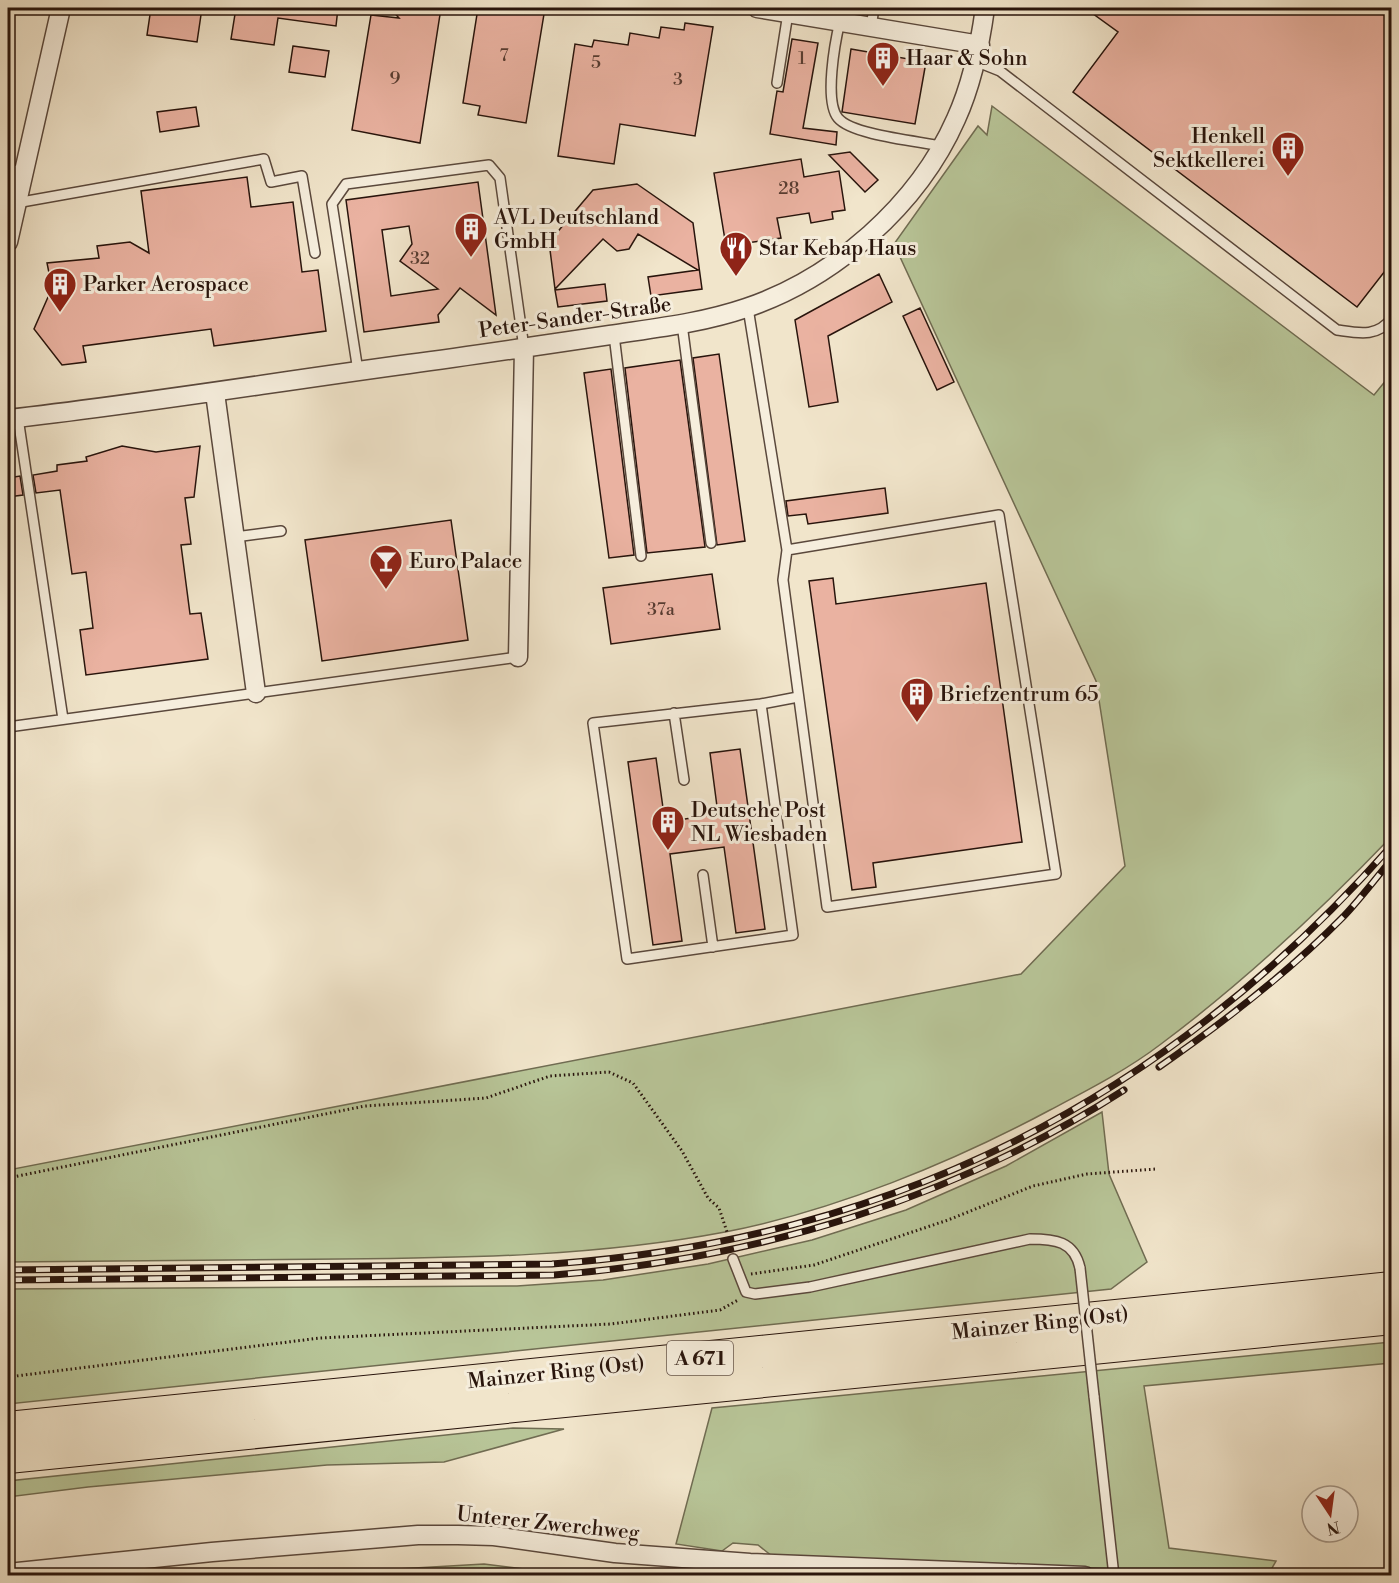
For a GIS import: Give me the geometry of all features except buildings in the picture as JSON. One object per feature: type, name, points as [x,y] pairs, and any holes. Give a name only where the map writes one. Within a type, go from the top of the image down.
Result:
[{"type":"highway","name":"Mainzer Ring (Ost)","points":[[8,1428],[1392,1288]]},
{"type":"highway","name":"Mainzer Ring (Ost)","points":[[8,1457],[1392,1318]]},
{"type":"street","points":[[8,242],[16,203],[15,170],[61,8]]},
{"type":"street","points":[[757,8],[871,27],[978,53]]},
{"type":"street","name":"Peter-Sander-Straße","points":[[13,418],[215,393],[524,348],[682,324],[748,308],[801,284],[874,231],[919,180],[956,120],[978,53],[985,8]]},
{"type":"street","points":[[518,657],[524,348]]},
{"type":"street","points":[[215,393],[256,693]]},
{"type":"street","name":"Unterer Zwerchweg","points":[[8,1573],[212,1552],[418,1535],[458,1534],[494,1536],[615,1553],[739,1562],[996,1574],[1085,1575]]},
{"type":"lane","points":[[871,27],[874,8]]},
{"type":"lane","points":[[777,83],[788,13]]},
{"type":"lane","points":[[840,21],[832,83],[832,103],[837,118],[850,127],[941,146]]},
{"type":"lane","points":[[978,53],[1337,330],[1365,335],[1385,327],[1392,318]]},
{"type":"lane","points":[[16,203],[264,159],[271,182],[302,176],[315,253]]},
{"type":"lane","points":[[358,371],[332,204],[346,184],[489,165],[500,178],[524,348]]},
{"type":"lane","points":[[748,308],[787,550],[783,580],[827,907],[1056,874],[999,515],[787,550]]},
{"type":"lane","points":[[682,324],[711,543]]},
{"type":"lane","points":[[614,334],[641,556]]},
{"type":"lane","points":[[13,418],[63,719]]},
{"type":"lane","points":[[235,537],[281,531]]},
{"type":"lane","points":[[8,727],[518,657]]},
{"type":"lane","points":[[761,704],[793,935],[627,959],[593,723],[761,704],[798,697]]},
{"type":"lane","points":[[674,713],[684,780]]},
{"type":"lane","points":[[703,875],[713,947]]},
{"type":"lane","points":[[733,1259],[746,1292],[754,1294],[810,1287],[1030,1239],[1057,1240],[1067,1244],[1078,1258],[1080,1268],[1114,1575]]},
{"type":"path","points":[[8,1178],[364,1106],[486,1098],[550,1077],[609,1072],[633,1083],[682,1151],[708,1198],[719,1208],[727,1232]]},
{"type":"path","points":[[740,1275],[814,1265],[948,1220],[1033,1185],[1087,1174],[1156,1170]]},
{"type":"path","points":[[8,1377],[320,1338],[610,1324],[720,1310],[735,1303],[746,1292]]},
{"type":"green space","points":[[992,106],[1374,395],[1391,374],[1391,837],[1309,919],[1252,971],[1192,1020],[1135,1062],[1079,1095],[974,1148],[892,1183],[808,1211],[725,1232],[582,1251],[389,1259],[8,1262],[8,1170],[1021,974],[1125,866],[1096,681],[894,244],[978,126],[987,135]]},
{"type":"green space","points":[[1102,1112],[1109,1174],[1147,1262],[1111,1289],[8,1404],[8,1289],[517,1286],[603,1280],[708,1264],[812,1240],[906,1210],[1006,1166]]},
{"type":"green space","points":[[1391,1342],[1391,1363],[1144,1386],[1169,1548],[1276,1561],[1268,1575],[772,1556],[758,1545],[733,1543],[722,1551],[676,1544],[712,1408]]},
{"type":"green space","points":[[513,1428],[564,1429],[444,1462],[327,1465],[88,1487],[8,1497],[8,1481]]},
{"type":"green space","points":[[484,1564],[573,1575],[293,1575]]},
{"type":"railway","points":[[8,1270],[552,1264],[676,1250],[795,1224],[907,1188],[1015,1141],[1117,1083],[1214,1015],[1305,935],[1392,845]]},
{"type":"railway","points":[[1159,1067],[1231,1014],[1301,957],[1344,916],[1392,859]]},
{"type":"railway","points":[[8,1280],[554,1275],[629,1267],[704,1255],[850,1218],[922,1193],[991,1163],[1059,1129],[1124,1090]]},
{"type":"place","name":"Haar & Sohn","points":[[883,87]]},
{"type":"place","name":"Henkell Sektkellerei","points":[[1288,177]]},
{"type":"place","name":"AVL Deutschland GmbH","points":[[471,258]]},
{"type":"place","name":"Star Kebap Haus","points":[[736,277]]},
{"type":"place","name":"Parker Aerospace","points":[[60,313]]},
{"type":"place","name":"Euro Palace","points":[[386,590]]},
{"type":"place","name":"Briefzentrum 65","points":[[917,723]]},
{"type":"place","name":"Deutsche Post NL Wiesbaden","points":[[668,851]]}]
